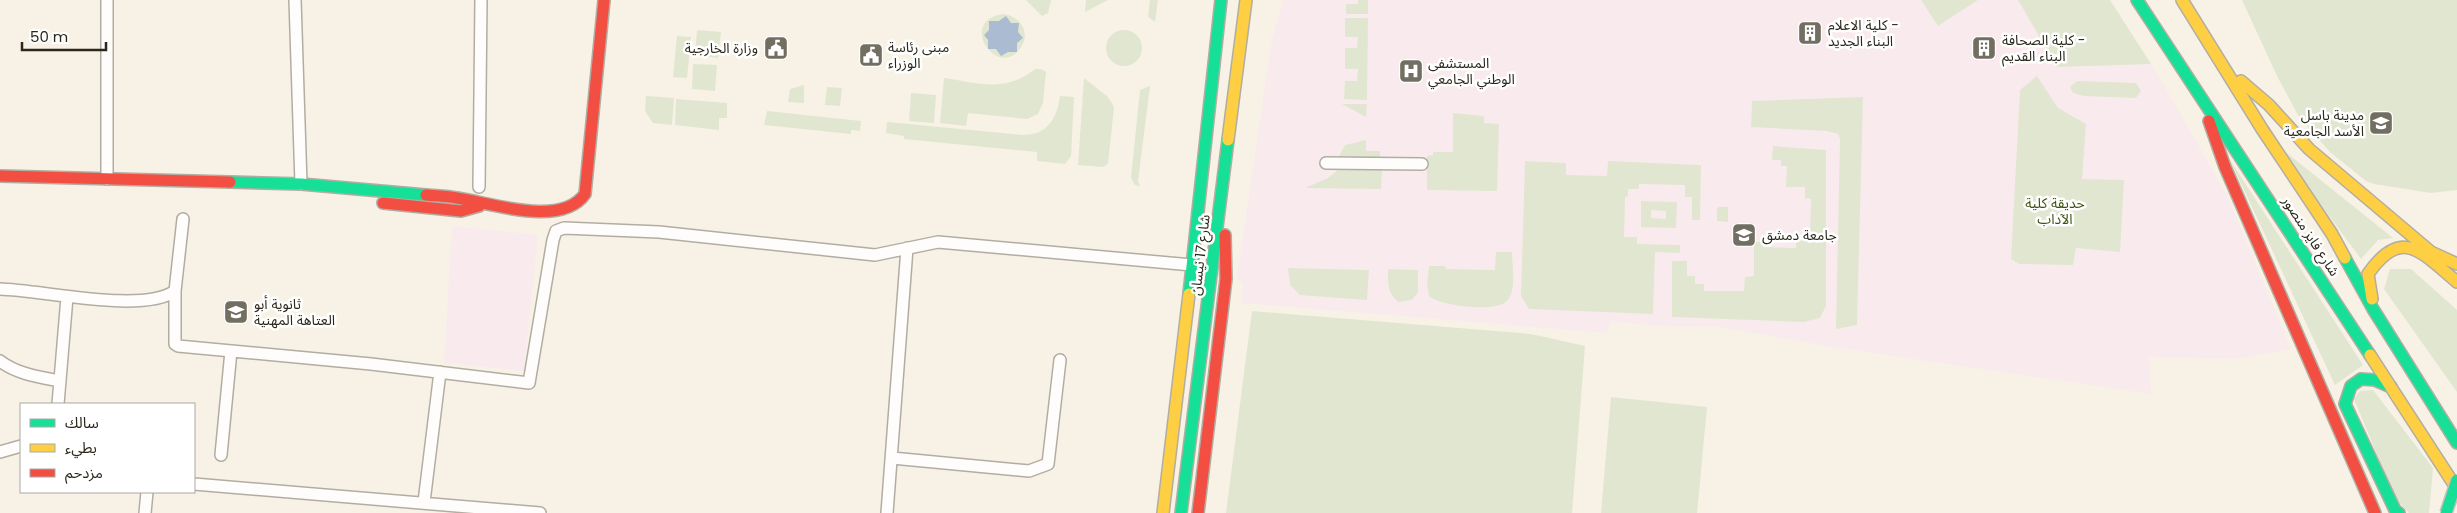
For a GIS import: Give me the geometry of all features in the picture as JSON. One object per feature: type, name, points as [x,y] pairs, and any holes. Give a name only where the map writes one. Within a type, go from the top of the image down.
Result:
[{"type":"main road","points":[[0,176],[301,184],[458,198],[479,206],[550,210],[576,204],[586,194],[604,0]]},
{"type":"main road","name":"شارع 17 نيسان","points":[[1163,513],[1221,0]]},
{"type":"main road","name":"شارع 17 نيسان","points":[[1181,513],[1246,0]]},
{"type":"main road","name":"شارع فايز منصور","points":[[2137,0],[2457,489]]},
{"type":"main road","name":"شارع فايز منصور","points":[[2182,0],[2227,70],[2262,130],[2332,234],[2373,309],[2457,443]]},
{"type":"main road","points":[[2227,70],[2269,105],[2309,149],[2431,252],[2457,264]]},
{"type":"main road","points":[[2202,97],[2224,167],[2375,513]]},
{"type":"main road","points":[[0,187],[296,194],[461,211],[479,206]]},
{"type":"main road","points":[[1198,513],[1226,279],[1227,256],[1220,214]]},
{"type":"main road","points":[[2373,309],[2368,274],[2384,251],[2397,246],[2413,248],[2457,282]]},
{"type":"main road","points":[[1155,513],[1182,296],[1186,280],[1192,268]]},
{"type":"main road","points":[[2391,387],[2372,377],[2364,377],[2354,382],[2346,392],[2345,404],[2395,510],[2399,513]]},
{"type":"main road","points":[[2446,513],[2457,480]]},
{"type":"street","points":[[107,0],[107,179]]},
{"type":"street","points":[[296,0],[301,184]]},
{"type":"street","points":[[479,187],[481,0]]},
{"type":"street","points":[[1326,163],[1422,164]]},
{"type":"street","points":[[183,219],[175,291],[175,344],[178,346],[371,364],[529,383],[553,240],[556,231],[564,228],[659,232],[875,255],[938,242],[1192,268]]},
{"type":"street","points":[[886,513],[892,458],[907,248]]},
{"type":"street","points":[[0,289],[67,296],[154,300],[166,298],[175,291]]},
{"type":"street","points":[[58,403],[67,296]]},
{"type":"street","points":[[221,455],[231,351]]},
{"type":"street","points":[[892,458],[1029,471],[1048,464],[1060,360]]},
{"type":"street","points":[[0,361],[10,368],[36,377],[60,381]]},
{"type":"street","points":[[424,502],[440,372]]},
{"type":"street","points":[[0,452],[20,446]]},
{"type":"street","points":[[195,484],[540,513]]},
{"type":"street","points":[[145,513],[147,493]]},
{"type":"shaded area","name":"جامعة دمشق","points":[[1283,0],[2110,0],[2161,80],[2226,193],[2291,349],[2234,359],[2149,357],[2151,394],[1832,347],[1719,327],[1657,326],[1611,321],[1607,333],[1242,303],[1243,283],[1237,278],[1271,44]]},
{"type":"shaded area","points":[[452,226],[538,235],[524,371],[444,363]]},
{"type":"green space","points":[[1026,0],[1051,0],[1048,13],[1042,16]]},
{"type":"green space","points":[[1086,0],[1108,0],[1085,12]]},
{"type":"green space","points":[[1150,0],[1158,0],[1155,22],[1148,17]]},
{"type":"green space","points":[[1358,0],[1368,0],[1368,14],[1346,14],[1346,4],[1358,4]]},
{"type":"green space","points":[[1921,0],[1978,0],[1938,26]]},
{"type":"green space","points":[[2018,0],[2110,0],[2151,64],[2057,67]]},
{"type":"green space","name":"مدينة باسل الأسد الجامعية","points":[[2242,0],[2457,0],[2457,190],[2431,193],[2374,184],[2366,181],[2330,152],[2299,117],[2278,78]]},
{"type":"green space","points":[[1003,14],[1019,21],[1025,36],[1021,47],[1012,56],[1002,58],[993,54],[986,46],[982,37],[983,27],[989,19]]},
{"type":"green space","points":[[1345,18],[1368,18],[1367,100],[1344,99],[1345,81],[1357,81],[1358,69],[1345,69],[1345,48],[1357,48],[1358,37],[1345,37]]},
{"type":"green space","points":[[697,30],[721,32],[718,58],[695,55]]},
{"type":"green space","points":[[1124,30],[1131,31],[1137,35],[1141,41],[1141,55],[1137,61],[1131,65],[1124,66],[1117,65],[1111,61],[1107,55],[1106,48],[1107,41],[1111,35],[1117,31]]},
{"type":"green space","points":[[677,36],[691,37],[687,78],[673,77]]},
{"type":"green space","points":[[693,64],[717,65],[715,91],[692,89]]},
{"type":"green space","points":[[1035,69],[1041,69],[1046,72],[1043,103],[1038,114],[1027,119],[968,113],[966,126],[940,123],[944,78],[981,84],[1003,84],[1024,76]]},
{"type":"green space","name":"حديقة كلية الآداب","points":[[2037,76],[2058,108],[2086,124],[2082,179],[2124,180],[2120,252],[2076,248],[2073,265],[2019,264],[2011,259],[2020,90]]},
{"type":"green space","points":[[1084,78],[1108,97],[1114,107],[1108,164],[1103,167],[1078,165]]},
{"type":"green space","points":[[2077,81],[2136,83],[2141,91],[2136,98],[2084,96],[2073,93],[2070,87]]},
{"type":"green space","points":[[804,85],[804,103],[788,102],[790,89]]},
{"type":"green space","points":[[1150,86],[1138,181],[1140,186],[1135,185],[1131,178],[1140,90]]},
{"type":"green space","points":[[827,87],[842,88],[840,106],[825,105]]},
{"type":"green space","points":[[911,93],[936,95],[934,123],[909,121]]},
{"type":"green space","points":[[646,96],[674,98],[672,125],[653,123],[645,111]]},
{"type":"green space","points":[[1060,96],[1074,97],[1071,156],[1065,164],[1037,161],[1037,152],[904,139],[904,136],[886,133],[887,122],[1023,135],[1031,134],[1044,129],[1049,124],[1056,112]]},
{"type":"green space","points":[[1863,97],[1857,325],[1836,329],[1840,139],[1838,134],[1827,131],[1751,127],[1752,101]]},
{"type":"green space","points":[[676,99],[727,103],[727,118],[719,118],[719,130],[675,125]]},
{"type":"green space","points":[[1342,104],[1367,104],[1366,117]]},
{"type":"green space","points":[[767,111],[861,121],[860,131],[851,130],[851,134],[764,125]]},
{"type":"green space","points":[[1453,113],[1484,116],[1484,123],[1499,124],[1497,191],[1427,190],[1427,156],[1433,155],[1433,152],[1453,152]]},
{"type":"green space","points":[[1366,140],[1366,151],[1380,151],[1380,159],[1339,156],[1345,145]]},
{"type":"green space","points":[[2277,145],[2393,238],[2378,240],[2361,259]]},
{"type":"green space","points":[[1773,146],[1826,150],[1826,306],[1820,318],[1804,322],[1672,317],[1672,261],[1687,261],[1687,276],[1695,276],[1695,284],[1704,284],[1704,291],[1744,291],[1745,277],[1754,276],[1754,242],[1763,242],[1764,247],[1796,248],[1796,241],[1802,241],[1803,233],[1810,233],[1811,199],[1805,198],[1805,187],[1786,187],[1787,166],[1781,166],[1781,160],[1772,160]]},
{"type":"green space","points":[[2230,160],[2363,365],[2335,385]]},
{"type":"green space","points":[[1525,161],[1566,163],[1566,175],[1607,176],[1608,161],[1701,165],[1700,220],[1692,220],[1692,197],[1685,197],[1685,185],[1639,184],[1639,189],[1628,189],[1628,196],[1625,197],[1624,237],[1637,237],[1637,244],[1680,245],[1680,253],[1655,252],[1653,314],[1529,309],[1521,296]]},
{"type":"green space","points":[[1339,169],[1382,170],[1381,189],[1305,188],[1328,178]]},
{"type":"green space","points":[[1641,201],[1677,202],[1676,228],[1641,227]],"holes":[[[1651,210],[1666,211],[1666,219],[1651,218]]]},
{"type":"green space","points":[[1719,207],[1728,207],[1728,222],[1717,221],[1717,209]]},
{"type":"green space","points":[[1496,252],[1512,252],[1512,291],[1507,301],[1501,305],[1468,307],[1444,303],[1429,296],[1427,284],[1429,266],[1445,266],[1446,269],[1495,270]]},
{"type":"green space","points":[[1288,268],[1369,270],[1367,300],[1300,295],[1290,285]]},
{"type":"green space","points":[[1388,269],[1418,270],[1418,292],[1412,300],[1398,302],[1394,298],[1389,288]]},
{"type":"green space","points":[[2390,269],[2411,269],[2457,310],[2457,392],[2384,289]]},
{"type":"green space","points":[[1252,311],[1531,334],[1585,346],[1572,513],[1226,513]]},
{"type":"green space","points":[[2373,390],[2433,468],[2429,513],[2409,513],[2395,498],[2354,399],[2360,391]]},
{"type":"green space","points":[[1611,397],[1707,407],[1697,513],[1601,513]]},
{"type":"water","points":[[1006,16],[1011,23],[1019,23],[1018,32],[1023,38],[1017,43],[1017,52],[1008,52],[1001,56],[996,49],[988,49],[988,40],[984,35],[989,30],[989,21],[999,21]]},
{"type":"traffic: fast","points":[[1189,294],[1221,0]]},
{"type":"traffic: fast","points":[[2137,0],[2370,355]]},
{"type":"traffic: fast","points":[[1181,513],[1228,140]]},
{"type":"traffic: fast","points":[[230,182],[301,184],[426,195]]},
{"type":"traffic: fast","points":[[2345,258],[2373,309],[2457,443]]},
{"type":"traffic: fast","points":[[2391,387],[2375,380],[2361,379],[2351,386],[2345,404],[2395,510],[2399,513]]},
{"type":"traffic: fast","points":[[2446,513],[2457,480]]},
{"type":"traffic: slow","points":[[1228,140],[1246,0]]},
{"type":"traffic: slow","points":[[2182,0],[2262,129],[2332,234],[2345,258]]},
{"type":"traffic: slow","points":[[2241,81],[2269,105],[2309,149],[2431,252],[2457,264]]},
{"type":"traffic: slow","points":[[2372,299],[2368,274],[2380,259],[2391,250],[2402,247],[2422,254],[2457,282]]},
{"type":"traffic: slow","points":[[1163,513],[1189,294]]},
{"type":"traffic: slow","points":[[2370,355],[2457,489]]},
{"type":"traffic: jam","points":[[426,195],[453,197],[506,208],[543,212],[560,210],[574,204],[585,194],[604,0]]},
{"type":"traffic: jam","points":[[2209,121],[2225,167],[2375,513]]},
{"type":"traffic: jam","points":[[0,176],[230,182]]},
{"type":"traffic: jam","points":[[383,203],[461,211],[479,206]]},
{"type":"traffic: jam","points":[[1198,513],[1226,279],[1225,235]]},
{"type":"place","name":"كلية الاعلام - البناء الجديد","points":[[1810,33]]},
{"type":"place","name":"وزارة الخارجية","points":[[776,48]]},
{"type":"place","name":"كلية الصحافة - البناء القديم","points":[[1984,48]]},
{"type":"place","name":"مبنى رئاسة الوزراء","points":[[871,55]]},
{"type":"place","name":"المستشفى الوطني الجامعي","points":[[1411,71]]},
{"type":"place","name":"مدينة باسل الأسد الجامعية","points":[[2381,123]]},
{"type":"place","name":"جامعة دمشق","points":[[1744,235]]},
{"type":"place","name":"ثانوية أبو العتاهة المهنية","points":[[236,312]]}]
